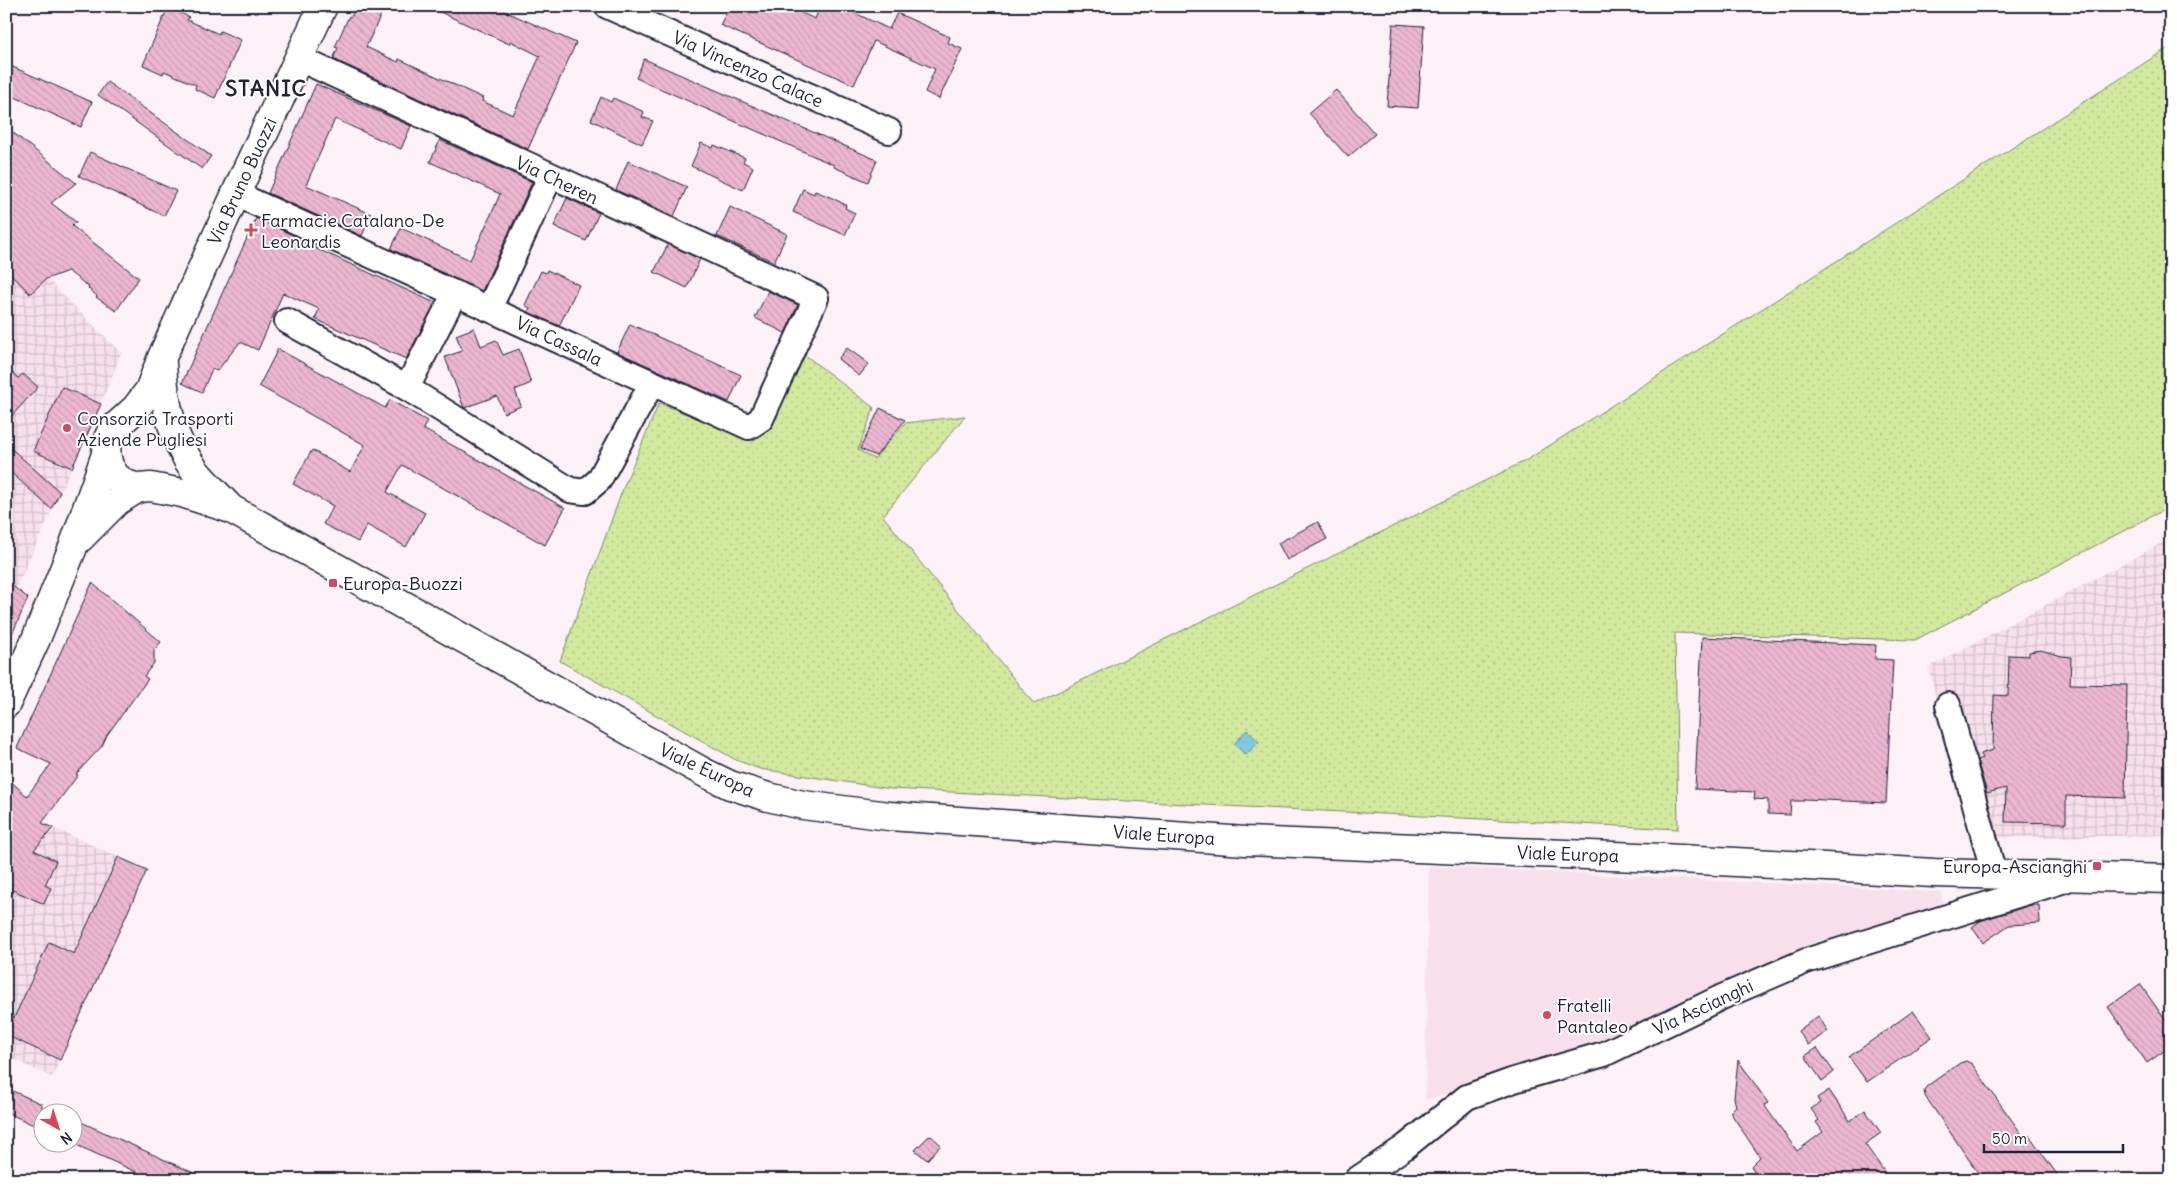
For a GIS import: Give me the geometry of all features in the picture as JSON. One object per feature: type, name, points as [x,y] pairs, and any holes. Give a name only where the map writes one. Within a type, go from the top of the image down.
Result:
[{"type":"main road","name":"Via Bruno Buozzi","points":[[121,421],[136,408],[149,391],[162,356],[324,6]]},
{"type":"main road","points":[[73,547],[90,527],[117,501],[162,482],[172,474],[180,452],[164,396],[162,356]]},
{"type":"main road","points":[[6,704],[36,639],[73,547],[106,454],[109,436],[121,421],[143,414],[155,416],[165,422],[176,435],[196,472],[231,509]]},
{"type":"main road","points":[[106,454],[109,466],[116,477],[126,484],[182,493],[231,509]]},
{"type":"main road","name":"Viale Europa","points":[[231,509],[705,773],[768,798],[803,805],[889,816],[1245,841],[1994,874],[2171,879]]},
{"type":"street","name":"Via Vincenzo Calace","points":[[607,6],[889,131]]},
{"type":"street","name":"Via Cheren","points":[[300,59],[550,177],[816,298]]},
{"type":"street","points":[[489,309],[550,177]]},
{"type":"street","name":"Via Cassala","points":[[236,194],[749,427],[761,419],[816,298]]},
{"type":"street","points":[[408,388],[455,293]]},
{"type":"street","points":[[288,321],[408,388],[570,490],[585,492],[599,480],[652,383]]},
{"type":"street","points":[[1948,705],[1994,874]]},
{"type":"street","name":"Via Ascianghi","points":[[1356,1180],[1405,1147],[1467,1097],[1514,1080],[1604,1054],[1722,997],[1806,961],[2073,877]]},
{"type":"shaded area","points":[[6,238],[121,353],[101,404],[6,610]]},
{"type":"shaded area","points":[[2171,538],[2171,835],[1976,838],[1928,668]]},
{"type":"shaded area","points":[[6,804],[32,836],[43,823],[147,870],[52,1077],[6,1056]]},
{"type":"shaded area","name":"Fratelli Pantaleo","points":[[1429,866],[1941,892],[1943,909],[1600,1048],[1425,1100]]},
{"type":"green space","points":[[2171,46],[2171,506],[1915,640],[1675,633],[1678,829],[891,789],[760,769],[736,760],[560,661],[624,486],[659,403],[755,441],[805,355],[874,408],[858,450],[874,459],[905,423],[965,416],[883,516],[1034,704],[1527,460]]},
{"type":"water","points":[[1247,730],[1259,742],[1246,755],[1234,744]]},
{"type":"building","points":[[356,6],[385,6],[366,47],[398,62],[399,59],[483,98],[482,101],[513,115],[540,56],[510,41],[509,44],[427,6],[493,6],[576,43],[528,149],[333,59],[338,48],[335,47],[349,16],[351,17]]},
{"type":"building","points":[[730,6],[786,6],[815,19],[820,6],[840,6],[889,29],[897,13],[950,37],[948,43],[962,49],[939,99],[925,92],[935,69],[874,41],[854,85],[720,25]]},
{"type":"building","points":[[168,7],[189,17],[187,20],[219,34],[220,31],[241,40],[215,98],[195,89],[196,85],[164,71],[163,74],[143,65]]},
{"type":"building","points":[[1393,24],[1424,26],[1418,108],[1387,106]]},
{"type":"building","points":[[644,59],[877,160],[868,182],[834,167],[834,165],[636,78]]},
{"type":"building","points":[[6,64],[92,102],[81,127],[6,93]]},
{"type":"building","points":[[107,82],[211,156],[202,169],[98,95]]},
{"type":"building","points":[[316,84],[411,126],[401,149],[335,119],[306,185],[371,214],[362,236],[268,193]]},
{"type":"building","points":[[1336,90],[1375,134],[1348,157],[1309,113]]},
{"type":"building","points":[[601,97],[611,102],[613,98],[644,112],[642,117],[653,121],[642,144],[591,120]]},
{"type":"building","points":[[6,127],[76,183],[51,203],[76,222],[72,226],[139,278],[116,311],[96,297],[89,287],[68,271],[46,279],[30,294],[6,269]]},
{"type":"building","points":[[440,140],[532,182],[482,291],[391,249],[401,228],[470,260],[494,208],[500,194],[430,162]]},
{"type":"building","points":[[701,143],[713,148],[714,145],[745,158],[743,162],[753,167],[743,190],[691,166]]},
{"type":"building","points":[[90,152],[176,191],[164,216],[79,176]]},
{"type":"building","points":[[628,161],[687,187],[674,216],[616,190]]},
{"type":"building","points":[[803,189],[814,194],[815,191],[830,197],[846,205],[845,208],[855,213],[845,235],[793,212]]},
{"type":"building","points":[[567,198],[599,213],[586,241],[554,226]]},
{"type":"building","points":[[730,207],[787,234],[774,262],[717,236]]},
{"type":"building","points":[[256,218],[299,238],[298,240],[435,303],[406,359],[315,319],[319,309],[283,293],[258,350],[240,342],[217,371],[212,369],[202,392],[182,383]]},
{"type":"building","points":[[668,244],[700,259],[687,288],[654,272]]},
{"type":"building","points":[[547,270],[579,285],[559,326],[528,312],[530,308],[525,305],[541,271],[546,273]]},
{"type":"building","points":[[768,291],[798,305],[785,333],[755,318]]},
{"type":"building","points":[[630,324],[741,375],[729,402],[617,352]]},
{"type":"building","points":[[474,328],[481,346],[496,340],[503,355],[519,349],[531,383],[515,390],[521,406],[504,413],[497,396],[464,408],[445,357],[462,351],[456,335]]},
{"type":"building","points":[[847,348],[869,364],[859,376],[838,359]]},
{"type":"building","points":[[278,349],[385,408],[390,400],[427,421],[423,429],[565,508],[545,545],[402,465],[387,492],[425,513],[406,547],[367,525],[358,542],[323,524],[333,506],[293,484],[312,450],[350,472],[365,445],[259,386]]},
{"type":"building","points":[[6,367],[18,378],[23,374],[38,387],[6,422]]},
{"type":"building","name":"Consorzio Trasporti Aziende Pugliesi","points":[[62,387],[101,404],[72,468],[33,451]]},
{"type":"building","points":[[880,408],[905,420],[876,456],[860,449]]},
{"type":"building","points":[[6,444],[60,492],[51,509],[6,468]]},
{"type":"building","points":[[1318,522],[1327,539],[1287,560],[1278,543]]},
{"type":"building","points":[[6,581],[28,598],[6,648]]},
{"type":"building","points":[[92,583],[161,642],[154,650],[154,663],[144,676],[148,679],[107,735],[102,746],[76,774],[78,775],[42,823],[53,828],[34,850],[56,861],[45,885],[51,888],[44,904],[6,887],[6,777],[27,796],[51,764],[17,748]]},
{"type":"building","points":[[1702,637],[1876,645],[1875,659],[1893,660],[1886,803],[1804,799],[1804,801],[1791,801],[1790,815],[1768,814],[1768,800],[1754,799],[1755,792],[1695,789]]},
{"type":"building","points":[[2040,650],[2071,657],[2070,684],[2127,685],[2125,798],[2066,796],[2066,823],[2005,822],[2006,788],[1987,793],[1977,760],[1982,758],[1980,754],[1993,750],[1994,695],[2008,696],[2009,655],[2029,656],[2029,652]]},
{"type":"building","points":[[118,857],[147,870],[60,1060],[6,1035],[6,1015],[14,1018],[49,942],[74,954]]},
{"type":"building","points":[[2031,905],[2039,905],[2040,923],[2009,925],[1983,943],[1972,927],[1980,921]]},
{"type":"building","points":[[2140,984],[2171,1028],[2171,1046],[2147,1063],[2108,1007]]},
{"type":"building","points":[[1913,1011],[1932,1037],[1867,1082],[1849,1057]]},
{"type":"building","points":[[1818,1016],[1828,1031],[1808,1045],[1798,1031]]},
{"type":"building","points":[[1817,1048],[1834,1072],[1822,1081],[1805,1056]]},
{"type":"building","points":[[1738,1060],[1768,1103],[1764,1105],[1797,1151],[1823,1132],[1816,1122],[1819,1120],[1811,1109],[1820,1103],[1817,1098],[1829,1090],[1850,1121],[1865,1110],[1881,1133],[1865,1144],[1890,1180],[1760,1180],[1751,1166],[1760,1157],[1730,1112],[1736,1106],[1734,1098]]},
{"type":"building","points":[[1966,1061],[1972,1064],[2025,1139],[2029,1135],[2061,1180],[1983,1180],[1925,1096],[1924,1090],[1960,1063]]},
{"type":"building","points":[[6,1088],[42,1104],[32,1104],[32,1124],[6,1112]]},
{"type":"building","points":[[82,1123],[209,1180],[154,1180],[82,1148]]},
{"type":"building","points":[[930,1135],[941,1145],[927,1160],[915,1150]]},
{"type":"place","name":"Farmacie Catalano-De Leonardis","points":[[251,230]]},
{"type":"place","name":"Consorzio Trasporti Aziende Pugliesi","points":[[67,428]]},
{"type":"place","name":"Europa-Buozzi","points":[[333,583]]},
{"type":"place","name":"Europa-Ascianghi","points":[[2097,866]]},
{"type":"place","name":"Fratelli Pantaleo","points":[[1547,1015]]},
{"type":"district","name":"STANIC","points":[[266,88]]}]
